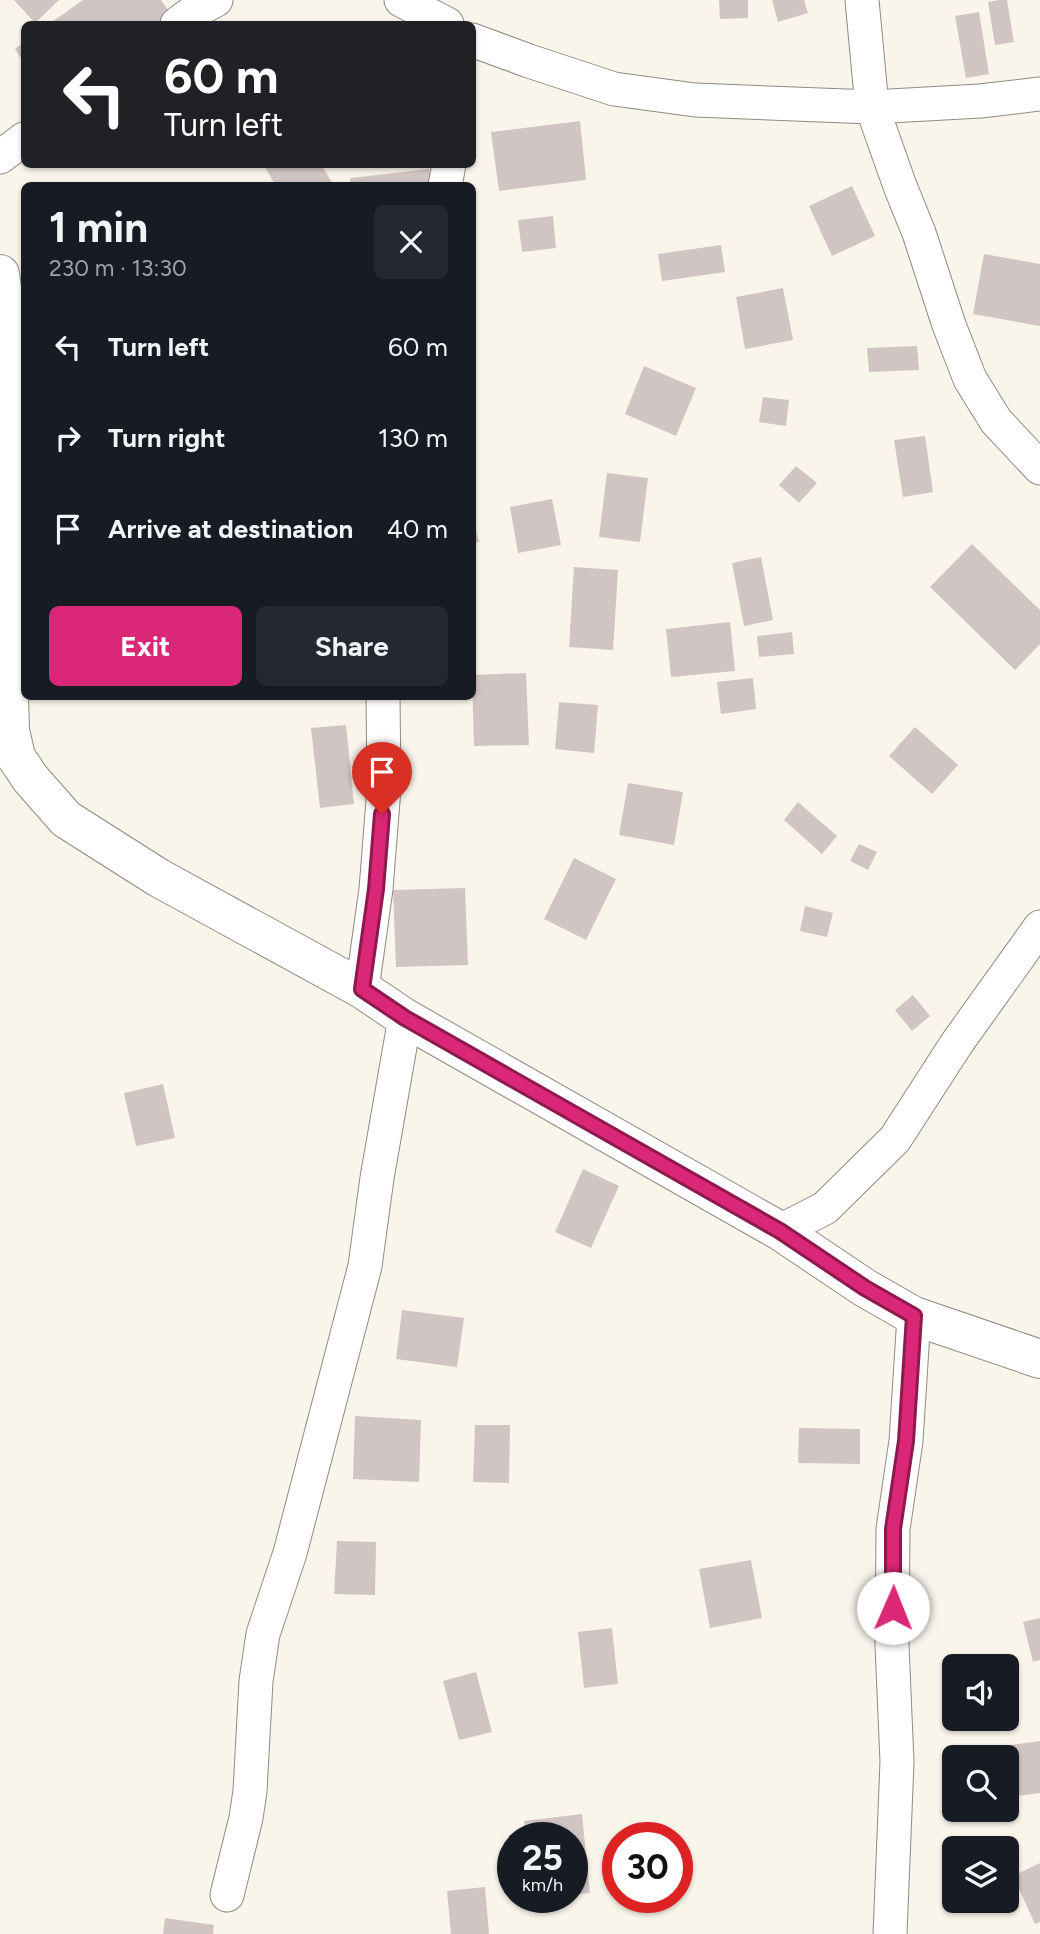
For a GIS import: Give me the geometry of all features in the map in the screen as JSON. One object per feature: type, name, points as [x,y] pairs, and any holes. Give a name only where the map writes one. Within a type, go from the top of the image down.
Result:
[{"type":"street","points":[[181,21],[216,0]]},
{"type":"street","points":[[401,0],[431,13]]},
{"type":"street","points":[[862,0],[872,107],[919,233],[949,325],[970,379],[996,421],[1040,468]]},
{"type":"street","points":[[476,41],[614,89],[695,100],[872,107],[980,101],[1040,93]]},
{"type":"street","points":[[0,157],[21,141]]},
{"type":"street","points":[[1,292],[11,477],[9,695],[5,733],[30,778],[66,819],[159,878],[362,989],[405,1018],[780,1231],[865,1288],[914,1316],[1040,1359]]},
{"type":"street","points":[[362,989],[376,889],[384,788],[383,700]]},
{"type":"street","points":[[780,1231],[825,1208],[895,1139],[957,1043],[1040,927]]},
{"type":"street","points":[[227,1895],[250,1791],[256,1681],[263,1634],[290,1553],[365,1266],[377,1178],[405,1018]]},
{"type":"street","points":[[890,1934],[897,1762],[892,1646],[893,1529],[906,1441],[914,1316]]},
{"type":"building","points":[[14,0],[59,0],[37,21],[33,21]]},
{"type":"building","points":[[83,0],[161,0],[174,19],[171,21],[53,21]]},
{"type":"building","points":[[719,0],[748,0],[748,18],[720,19]]},
{"type":"building","points":[[772,0],[804,0],[808,13],[778,22]]},
{"type":"building","points":[[1007,0],[1014,42],[995,45],[988,2]]},
{"type":"building","points":[[979,12],[989,74],[966,78],[955,16]]},
{"type":"building","points":[[21,44],[21,58],[15,49]]},
{"type":"building","points":[[580,121],[586,180],[499,191],[491,132]]},
{"type":"building","points":[[265,168],[323,168],[332,182],[274,182]]},
{"type":"building","points":[[429,169],[431,182],[350,182],[350,178]]},
{"type":"building","points":[[852,186],[875,236],[832,256],[809,206]]},
{"type":"building","points":[[553,216],[556,248],[522,252],[518,220]]},
{"type":"building","points":[[721,245],[725,272],[662,281],[658,254]]},
{"type":"building","points":[[984,254],[1040,264],[1040,326],[973,314]]},
{"type":"building","points":[[783,288],[793,340],[745,349],[736,297]]},
{"type":"building","points":[[917,346],[919,370],[869,372],[867,348]]},
{"type":"building","points":[[644,366],[696,388],[676,436],[625,414]]},
{"type":"building","points":[[763,397],[789,400],[786,426],[759,422]]},
{"type":"building","points":[[925,436],[933,492],[903,497],[894,440]]},
{"type":"building","points":[[796,466],[817,483],[799,503],[779,485]]},
{"type":"building","points":[[607,473],[648,478],[640,542],[599,537]]},
{"type":"building","points":[[552,499],[561,545],[518,553],[510,507]]},
{"type":"building","points":[[972,544],[1040,610],[1040,644],[1015,670],[930,587]]},
{"type":"building","points":[[761,557],[773,620],[744,626],[732,563]]},
{"type":"building","points":[[574,567],[618,570],[613,650],[569,647]]},
{"type":"building","points":[[730,622],[735,671],[671,677],[666,629]]},
{"type":"building","points":[[792,632],[794,654],[759,657],[757,636]]},
{"type":"building","points":[[526,673],[529,745],[474,746],[473,700],[476,700],[476,675]]},
{"type":"building","points":[[753,678],[756,709],[721,714],[717,682]]},
{"type":"building","points":[[559,702],[598,705],[594,753],[555,749]]},
{"type":"building","points":[[346,725],[354,804],[320,808],[311,728]]},
{"type":"building","points":[[915,727],[958,765],[932,794],[889,756]]},
{"type":"building","points":[[628,783],[683,792],[674,845],[619,835]]},
{"type":"building","points":[[798,802],[837,836],[822,854],[784,820]]},
{"type":"building","points":[[859,844],[877,852],[868,870],[850,861]]},
{"type":"building","points":[[574,858],[616,879],[586,940],[544,919]]},
{"type":"building","points":[[465,888],[468,965],[396,967],[393,890]]},
{"type":"building","points":[[805,906],[833,913],[827,937],[800,931]]},
{"type":"building","points":[[913,995],[930,1016],[912,1031],[895,1010]]},
{"type":"building","points":[[163,1084],[175,1138],[136,1146],[124,1093]]},
{"type":"building","points":[[583,1169],[619,1186],[591,1248],[555,1232]]},
{"type":"building","points":[[402,1310],[464,1318],[457,1367],[396,1359]]},
{"type":"building","points":[[355,1416],[421,1420],[419,1482],[353,1479]]},
{"type":"building","points":[[475,1425],[510,1425],[509,1483],[473,1482]]},
{"type":"building","points":[[799,1428],[860,1429],[860,1464],[798,1463]]},
{"type":"building","points":[[337,1541],[376,1542],[375,1595],[334,1594]]},
{"type":"building","points":[[751,1560],[762,1618],[710,1628],[699,1569]]},
{"type":"building","points":[[1040,1618],[1040,1660],[1033,1662],[1023,1622]]},
{"type":"building","points":[[612,1628],[618,1684],[584,1688],[578,1632]]},
{"type":"building","points":[[476,1672],[492,1732],[459,1740],[443,1681]]},
{"type":"building","points":[[1040,1741],[1040,1793],[1019,1796],[1019,1745],[1010,1745]]},
{"type":"building","points":[[582,1814],[583,1822],[524,1822]]},
{"type":"building","points":[[1040,1863],[1040,1922],[1035,1924],[1019,1889],[1019,1873]]},
{"type":"building","points":[[485,1887],[489,1934],[451,1934],[447,1891]]},
{"type":"building","points":[[165,1918],[214,1925],[213,1934],[163,1934]]},
{"type":"route","points":[[382,814],[376,889],[362,989],[405,1018],[780,1231],[865,1288],[914,1316],[906,1441],[893,1529],[893,1608]]}]
